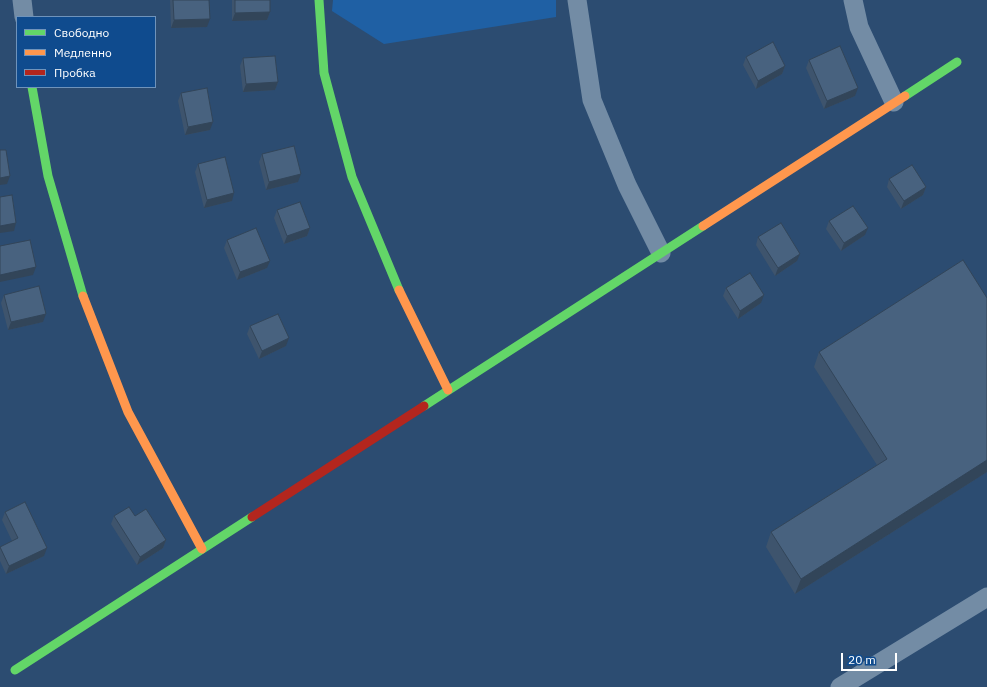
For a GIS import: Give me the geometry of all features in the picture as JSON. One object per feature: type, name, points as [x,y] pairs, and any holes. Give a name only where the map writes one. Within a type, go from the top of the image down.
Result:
[{"type":"street","points":[[22,0],[24,16]]},
{"type":"street","points":[[319,0],[324,73],[352,177],[394,280],[448,390]]},
{"type":"street","points":[[577,0],[592,100],[627,185],[661,253]]},
{"type":"street","points":[[853,0],[859,27],[894,102]]},
{"type":"street","points":[[15,670],[956,62]]},
{"type":"street","points":[[32,88],[48,176],[86,306],[128,412],[202,549]]},
{"type":"street","points":[[840,687],[987,597]]},
{"type":"shaded area","points":[[333,0],[556,0],[556,17],[384,44],[332,11]]},
{"type":"building","points":[[173,0],[209,0],[210,19],[174,20]]},
{"type":"building","points":[[235,0],[270,0],[270,12],[235,13]]},
{"type":"building","points":[[773,42],[785,66],[758,81],[746,57]]},
{"type":"building","points":[[840,46],[858,88],[827,101],[809,60]]},
{"type":"building","points":[[275,56],[278,82],[246,84],[243,58]]},
{"type":"building","points":[[207,88],[213,122],[188,127],[181,93]]},
{"type":"building","points":[[294,146],[301,174],[269,182],[262,154]]},
{"type":"building","points":[[0,150],[6,150],[10,176],[0,178]]},
{"type":"building","points":[[225,157],[234,193],[207,200],[198,164]]},
{"type":"building","points":[[912,165],[926,187],[904,201],[889,179]]},
{"type":"building","points":[[12,195],[16,223],[0,226],[0,197]]},
{"type":"building","points":[[300,202],[310,228],[287,236],[277,210]]},
{"type":"building","points":[[853,206],[868,228],[844,243],[829,221]]},
{"type":"building","points":[[781,223],[800,254],[778,268],[758,237]]},
{"type":"building","points":[[256,228],[270,261],[240,272],[227,240]]},
{"type":"building","points":[[30,240],[36,267],[0,275],[0,246]]},
{"type":"building","points":[[963,260],[987,298],[987,460],[801,579],[771,532],[887,459],[819,352]]},
{"type":"building","points":[[750,273],[764,295],[740,311],[726,288]]},
{"type":"building","points":[[39,286],[46,314],[11,322],[4,295]]},
{"type":"building","points":[[278,314],[289,338],[262,351],[250,326]]},
{"type":"building","points":[[25,502],[47,548],[9,566],[0,547],[18,538],[5,512]]},
{"type":"building","points":[[129,507],[135,516],[146,509],[166,540],[140,557],[114,516]]},
{"type":"traffic: fast","points":[[319,0],[324,73],[352,177],[399,290]]},
{"type":"traffic: fast","points":[[905,96],[957,62]]},
{"type":"traffic: fast","points":[[32,88],[48,176],[83,296]]},
{"type":"traffic: fast","points":[[424,406],[703,226]]},
{"type":"traffic: fast","points":[[15,670],[252,517]]},
{"type":"traffic: slow","points":[[703,226],[905,96]]},
{"type":"traffic: slow","points":[[399,290],[448,390]]},
{"type":"traffic: slow","points":[[83,296],[128,412],[202,549]]},
{"type":"traffic: jam","points":[[252,517],[424,406]]}]
